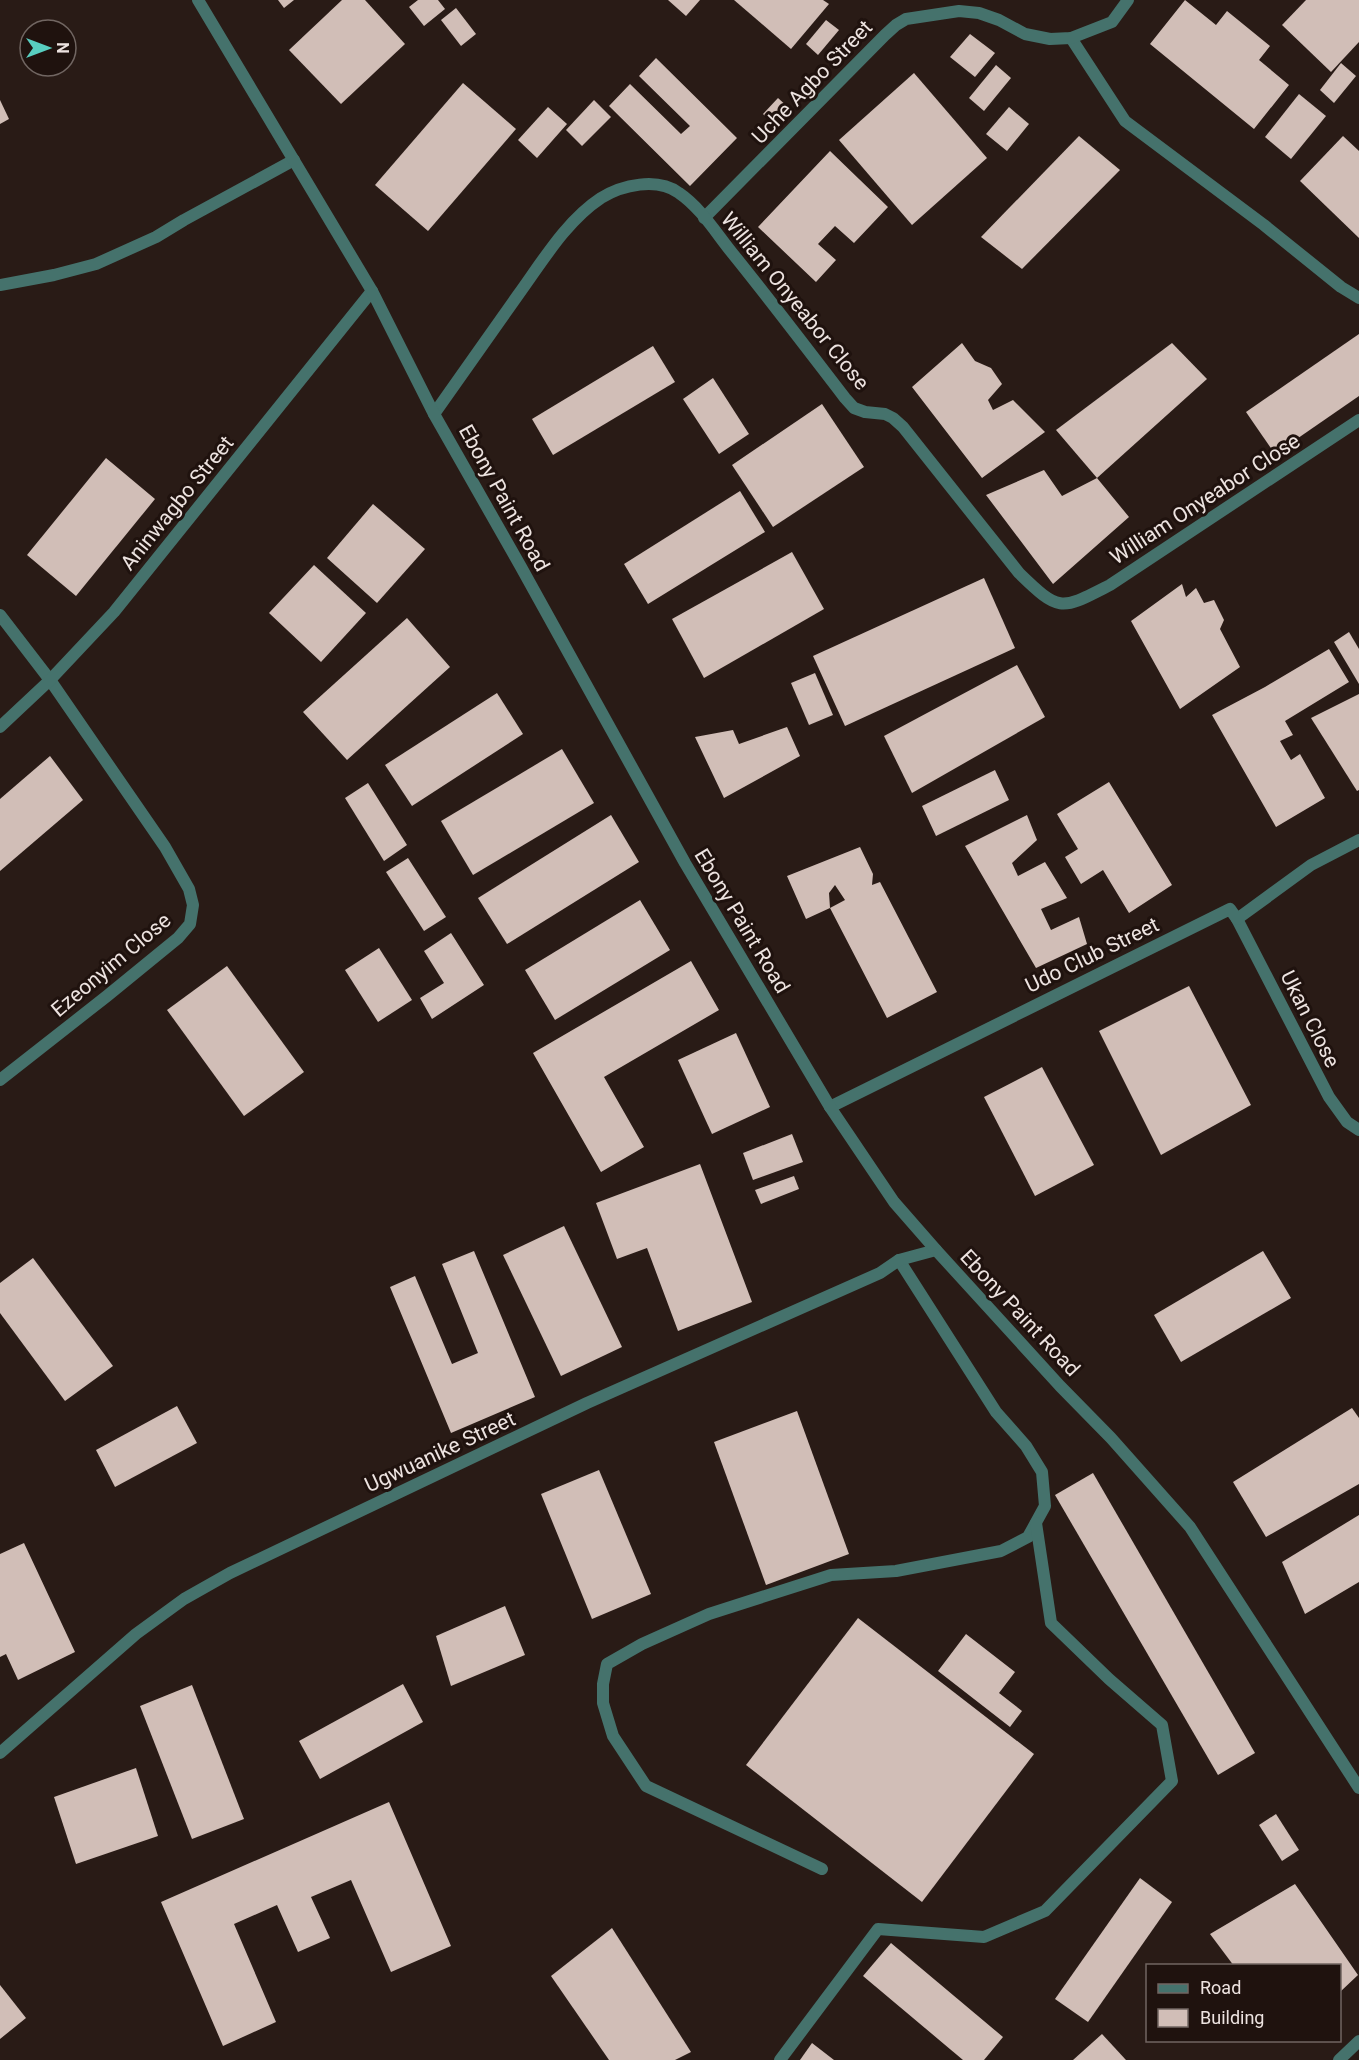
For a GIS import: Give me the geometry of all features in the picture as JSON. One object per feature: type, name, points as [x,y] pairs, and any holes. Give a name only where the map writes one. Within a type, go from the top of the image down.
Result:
[{"type":"street","name":"Ebony Paint Road","points":[[198,0],[372,291],[434,414],[685,863],[830,1107],[894,1202],[1190,1527],[1359,1788]]},
{"type":"street","name":"Uche Agbo Street","points":[[704,218],[885,35],[906,19],[959,11],[979,13],[999,20],[1025,34],[1050,39],[1071,38],[1112,22],[1128,0]]},
{"type":"street","points":[[1071,38],[1125,121],[1264,225],[1341,287],[1359,298]]},
{"type":"street","points":[[0,285],[96,264],[156,237],[294,160]]},
{"type":"street","name":"William Onyeabor Close","points":[[434,414],[554,246],[579,217],[600,199],[618,190],[646,184],[660,184],[678,192],[704,218],[854,408],[865,412],[885,414],[903,427],[1019,573],[1055,604],[1076,603],[1110,585],[1359,420]]},
{"type":"street","name":"Aninwagbo Street","points":[[0,727],[96,632],[148,571],[372,291]]},
{"type":"street","name":"Ezeonyim Close","points":[[0,615],[50,680],[174,863],[189,889],[193,905],[190,924],[177,938],[108,996],[0,1080]]},
{"type":"street","points":[[1237,919],[1311,865],[1359,840]]},
{"type":"street","name":"Udo Club Street","points":[[830,1107],[1230,909],[1237,919]]},
{"type":"street","name":"Ukan Close","points":[[1237,919],[1329,1097],[1347,1122],[1359,1130]]},
{"type":"street","name":"Ugwuanike Street","points":[[0,1753],[136,1634],[184,1599],[230,1574],[587,1403],[880,1273],[899,1260],[936,1250]]},
{"type":"street","points":[[822,1869],[646,1786],[613,1736],[603,1703],[603,1684],[607,1664],[642,1644],[709,1614],[831,1575],[896,1571],[1001,1551],[1028,1537],[1045,1506],[1042,1472],[1026,1446],[996,1412],[899,1260]]},
{"type":"street","points":[[780,2060],[878,1929],[984,1937],[1045,1911],[1172,1781],[1162,1725],[1108,1679],[1051,1623],[1036,1523]]},
{"type":"street","points":[[1339,2060],[1359,2041]]},
{"type":"building","points":[[278,0],[294,0],[284,8]]},
{"type":"building","points":[[342,0],[365,0],[405,44],[341,104],[289,50]]},
{"type":"building","points":[[418,0],[438,0],[445,9],[424,26],[409,7]]},
{"type":"building","points":[[668,0],[700,0],[686,16]]},
{"type":"building","points":[[734,0],[823,0],[829,4],[791,49]]},
{"type":"building","points":[[1185,0],[1216,25],[1227,11],[1270,46],[1259,60],[1289,85],[1254,129],[1150,44]]},
{"type":"building","points":[[1306,0],[1359,0],[1359,42],[1331,72],[1282,25]]},
{"type":"building","points":[[456,8],[476,34],[461,46],[441,20]]},
{"type":"building","points":[[826,20],[839,30],[818,55],[806,44]]},
{"type":"building","points":[[970,34],[995,53],[975,77],[950,57]]},
{"type":"building","points":[[656,58],[737,138],[690,186],[609,106],[630,84],[681,134],[690,126],[639,76]]},
{"type":"building","points":[[1341,63],[1356,76],[1334,103],[1320,90]]},
{"type":"building","points":[[996,65],[1011,78],[984,111],[969,98]]},
{"type":"building","points":[[914,73],[987,158],[912,225],[839,140]]},
{"type":"building","points":[[463,83],[516,129],[428,231],[375,185]]},
{"type":"building","points":[[1299,94],[1326,116],[1291,159],[1265,137]]},
{"type":"building","points":[[778,98],[789,108],[774,125],[763,114]]},
{"type":"building","points":[[0,100],[9,119],[0,124]]},
{"type":"building","points":[[594,100],[611,117],[582,146],[566,130]]},
{"type":"building","points":[[548,107],[567,124],[537,158],[518,140]]},
{"type":"building","points":[[1009,107],[1029,124],[1007,151],[986,134]]},
{"type":"building","points":[[1079,136],[1120,170],[1022,269],[981,237]]},
{"type":"building","points":[[1343,136],[1359,151],[1359,238],[1300,181]]},
{"type":"building","points":[[830,151],[888,207],[854,243],[835,226],[818,244],[836,260],[816,282],[758,227]]},
{"type":"building","points":[[1359,334],[1359,396],[1275,454],[1246,412]]},
{"type":"building","points":[[962,343],[975,361],[991,368],[1002,384],[988,400],[993,410],[1013,400],[1045,432],[982,478],[912,387]]},
{"type":"building","points":[[1172,343],[1207,379],[1097,478],[1056,430]]},
{"type":"building","points":[[653,346],[675,382],[553,455],[532,419]]},
{"type":"building","points":[[713,378],[749,434],[719,454],[683,399]]},
{"type":"building","points":[[822,404],[864,467],[773,527],[732,465]]},
{"type":"building","points":[[106,458],[155,499],[76,596],[27,555]]},
{"type":"building","points":[[1044,470],[1062,496],[1097,478],[1129,517],[1053,584],[986,495]]},
{"type":"building","points":[[740,491],[765,532],[648,604],[624,564]]},
{"type":"building","points":[[373,504],[425,549],[377,603],[327,558]]},
{"type":"building","points":[[792,552],[824,609],[704,678],[672,619]]},
{"type":"building","points":[[314,565],[366,613],[321,662],[269,613]]},
{"type":"building","points":[[984,578],[1015,648],[845,726],[813,656]]},
{"type":"building","points":[[1182,584],[1186,597],[1196,588],[1204,603],[1214,600],[1224,620],[1220,629],[1240,667],[1180,709],[1131,621]]},
{"type":"building","points":[[407,618],[450,667],[347,760],[303,712]]},
{"type":"building","points":[[1349,632],[1359,649],[1359,684],[1334,642]]},
{"type":"building","points":[[1329,649],[1349,682],[1285,721],[1293,735],[1280,741],[1291,760],[1300,754],[1325,798],[1276,827],[1212,715]]},
{"type":"building","points":[[1017,665],[1045,717],[912,793],[884,736]]},
{"type":"building","points":[[815,673],[833,715],[809,725],[791,683]]},
{"type":"building","points":[[497,693],[523,734],[412,806],[385,765]]},
{"type":"building","points":[[1359,694],[1359,790],[1357,791],[1311,718]]},
{"type":"building","points":[[787,727],[800,756],[724,798],[695,737],[733,730],[739,744]]},
{"type":"building","points":[[562,749],[594,803],[473,875],[441,821]]},
{"type":"building","points":[[50,756],[83,800],[0,871],[0,799]]},
{"type":"building","points":[[995,770],[1009,800],[936,836],[922,806]]},
{"type":"building","points":[[1109,782],[1172,885],[1129,913],[1103,870],[1081,884],[1065,857],[1078,849],[1057,814]]},
{"type":"building","points":[[368,783],[407,845],[384,861],[345,798]]},
{"type":"building","points":[[611,815],[639,862],[507,944],[478,898]]},
{"type":"building","points":[[1027,815],[1037,840],[1012,863],[1018,876],[1045,862],[1067,898],[1041,909],[1051,930],[1079,917],[1087,944],[1036,968],[965,846]]},
{"type":"building","points":[[860,847],[873,874],[872,885],[880,882],[937,992],[887,1018],[830,908],[806,919],[787,876]],"holes":[[[835,885],[845,900],[830,908],[829,893]]]},
{"type":"building","points":[[408,858],[446,917],[424,931],[386,872]]},
{"type":"building","points":[[640,900],[670,950],[555,1020],[525,970]]},
{"type":"building","points":[[451,933],[484,985],[432,1019],[420,998],[444,983],[424,951]]},
{"type":"building","points":[[379,948],[412,1000],[378,1022],[345,970]]},
{"type":"building","points":[[691,961],[719,1010],[604,1077],[644,1147],[601,1172],[533,1053]]},
{"type":"building","points":[[227,966],[304,1072],[244,1116],[167,1010]]},
{"type":"building","points":[[1189,986],[1251,1105],[1161,1155],[1099,1031]]},
{"type":"building","points":[[736,1033],[770,1107],[712,1134],[678,1060]]},
{"type":"building","points":[[1042,1067],[1094,1165],[1035,1196],[984,1097]]},
{"type":"building","points":[[792,1134],[803,1162],[753,1180],[743,1153]]},
{"type":"building","points":[[700,1164],[752,1302],[678,1331],[647,1248],[617,1259],[596,1203]]},
{"type":"building","points":[[794,1176],[799,1189],[761,1204],[755,1190]]},
{"type":"building","points":[[564,1226],[622,1347],[561,1376],[503,1255]]},
{"type":"building","points":[[474,1251],[535,1397],[451,1433],[390,1287],[415,1276],[452,1364],[478,1353],[442,1264]]},
{"type":"building","points":[[1263,1251],[1291,1298],[1181,1362],[1154,1315]]},
{"type":"building","points":[[33,1258],[113,1366],[65,1401],[0,1313],[0,1283]]},
{"type":"building","points":[[177,1406],[197,1443],[115,1487],[96,1450]]},
{"type":"building","points":[[1352,1408],[1359,1418],[1359,1484],[1266,1537],[1233,1482]]},
{"type":"building","points":[[797,1411],[849,1554],[766,1585],[714,1442]]},
{"type":"building","points":[[599,1470],[651,1594],[592,1619],[541,1494]]},
{"type":"building","points":[[1093,1473],[1255,1753],[1218,1775],[1055,1495]]},
{"type":"building","points":[[1359,1515],[1359,1582],[1305,1614],[1282,1562]]},
{"type":"building","points":[[24,1543],[75,1652],[18,1680],[6,1654],[0,1657],[0,1554]]},
{"type":"building","points":[[505,1606],[525,1655],[451,1686],[436,1636]]},
{"type":"building","points":[[858,1618],[1034,1754],[922,1902],[746,1765]]},
{"type":"building","points":[[966,1634],[1015,1672],[999,1693],[1022,1711],[1010,1727],[938,1671]]},
{"type":"building","points":[[403,1684],[423,1722],[320,1779],[299,1741]]},
{"type":"building","points":[[192,1685],[244,1819],[192,1839],[140,1706]]},
{"type":"building","points":[[136,1768],[158,1836],[76,1864],[54,1797]]},
{"type":"building","points":[[389,1802],[451,1946],[391,1972],[351,1880],[311,1897],[330,1938],[298,1952],[277,1905],[234,1924],[276,2022],[223,2046],[161,1902]]},
{"type":"building","points":[[1276,1814],[1299,1850],[1282,1861],[1259,1825]]},
{"type":"building","points":[[1140,1878],[1172,1902],[1088,2022],[1055,1999]]},
{"type":"building","points":[[1295,1884],[1358,1975],[1341,1991],[1341,1964],[1232,1964],[1210,1934]]},
{"type":"building","points":[[612,1928],[691,2052],[675,2060],[609,2060],[551,1976]]},
{"type":"building","points":[[891,1943],[1003,2037],[984,2060],[963,2060],[863,1976]]},
{"type":"building","points":[[0,1985],[26,2018],[0,2039]]},
{"type":"building","points":[[1102,2034],[1126,2060],[1073,2060]]},
{"type":"building","points":[[812,2043],[834,2060],[800,2060]]}]
